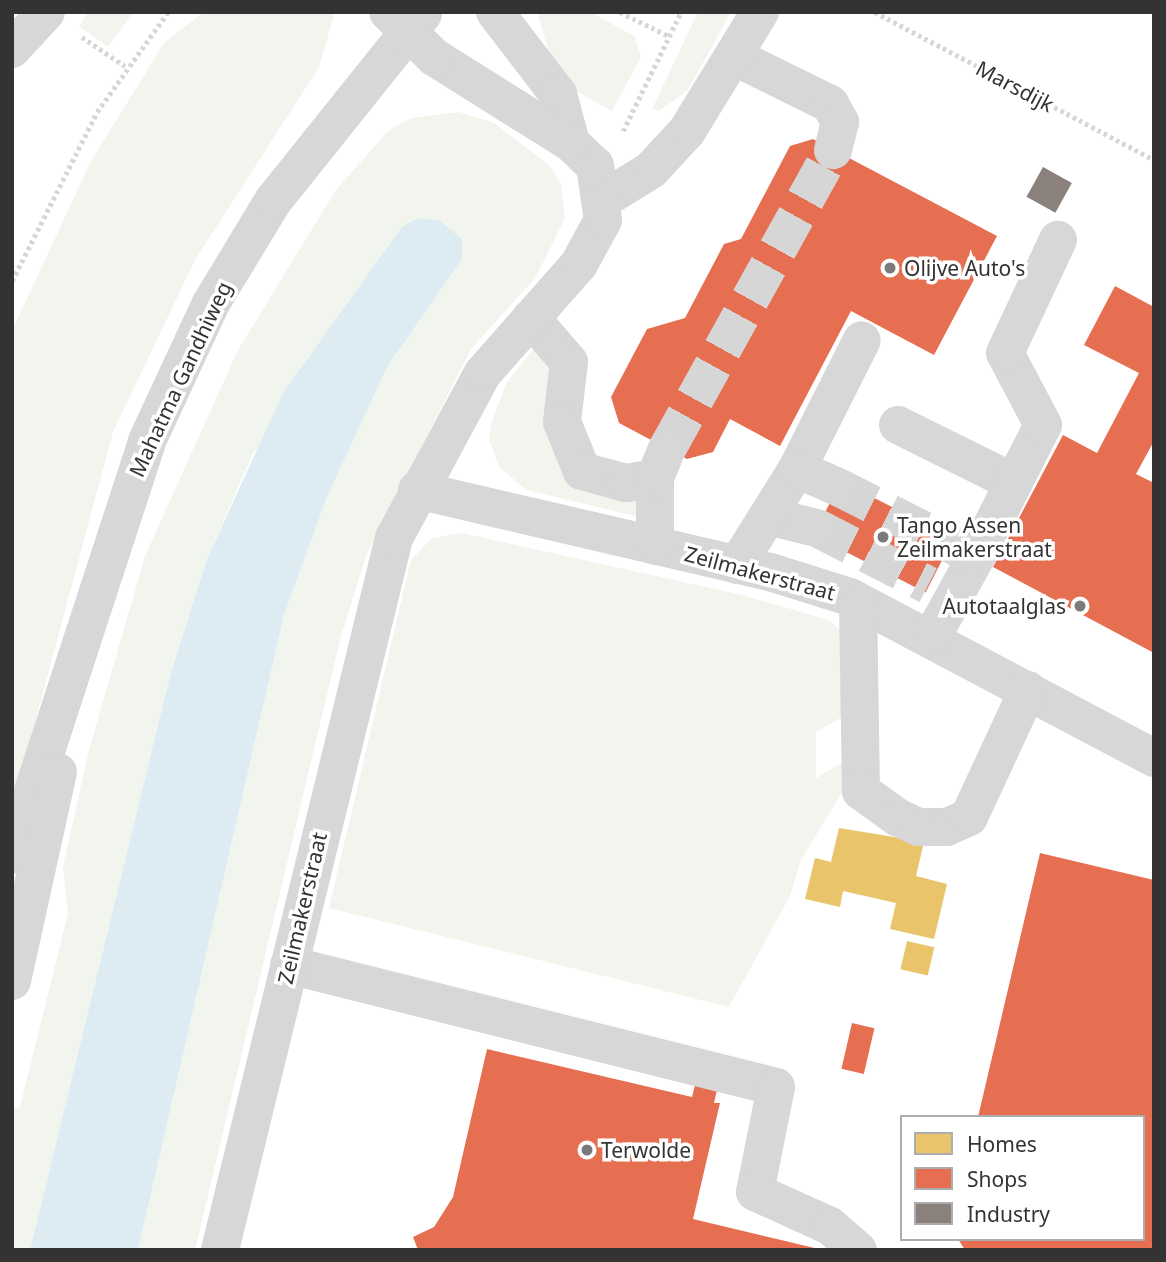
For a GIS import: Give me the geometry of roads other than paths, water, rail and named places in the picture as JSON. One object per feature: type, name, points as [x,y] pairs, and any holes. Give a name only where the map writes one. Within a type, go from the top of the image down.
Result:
[{"type":"street","points":[[495,12],[558,94],[572,143]]},
{"type":"street","points":[[406,19],[434,57],[572,143],[594,166],[604,199],[669,151],[735,58],[760,12]]},
{"type":"street","name":"Mahatma Gandhiweg","points":[[12,855],[147,441],[210,305],[273,201],[406,19]]},
{"type":"street","points":[[12,49],[58,20]]},
{"type":"street","points":[[735,58],[830,104],[840,121],[833,150]]},
{"type":"street","name":"Zeilmakerstraat","points":[[220,1250],[378,588],[416,490],[483,373],[593,242],[604,199]]},
{"type":"street","points":[[932,637],[941,592],[963,551],[1013,482],[1043,425],[1005,353],[1058,240]]},
{"type":"street","points":[[531,318],[569,362],[562,422],[577,464],[594,478],[626,483],[661,464],[655,545]]},
{"type":"street","points":[[737,565],[797,469],[862,340]]},
{"type":"street","points":[[898,425],[1013,482]]},
{"type":"street","points":[[797,469],[838,486]]},
{"type":"street","name":"Zeilmakerstraat","points":[[416,490],[737,565],[858,602],[932,637],[1154,758]]},
{"type":"street","points":[[768,516],[817,528]]},
{"type":"street","points":[[858,602],[861,791],[897,817],[918,827],[947,827],[969,817],[1028,690]]},
{"type":"street","name":"Mahatma Gandhiweg","points":[[12,981],[83,635]]},
{"type":"street","points":[[289,965],[776,1087],[755,1192],[830,1226],[858,1250]]},
{"type":"tunnel","points":[[667,449],[833,150]]},
{"type":"tunnel","points":[[838,487],[951,544]]},
{"type":"tunnel","points":[[817,528],[928,585]]},
{"type":"place","name":"Olijve Auto's","points":[[890,268]]},
{"type":"place","name":"Tango Assen Zeilmakerstraat","points":[[883,537]]},
{"type":"place","name":"Autotaalglas","points":[[1080,606]]},
{"type":"place","name":"Terwolde","points":[[587,1150]]}]
